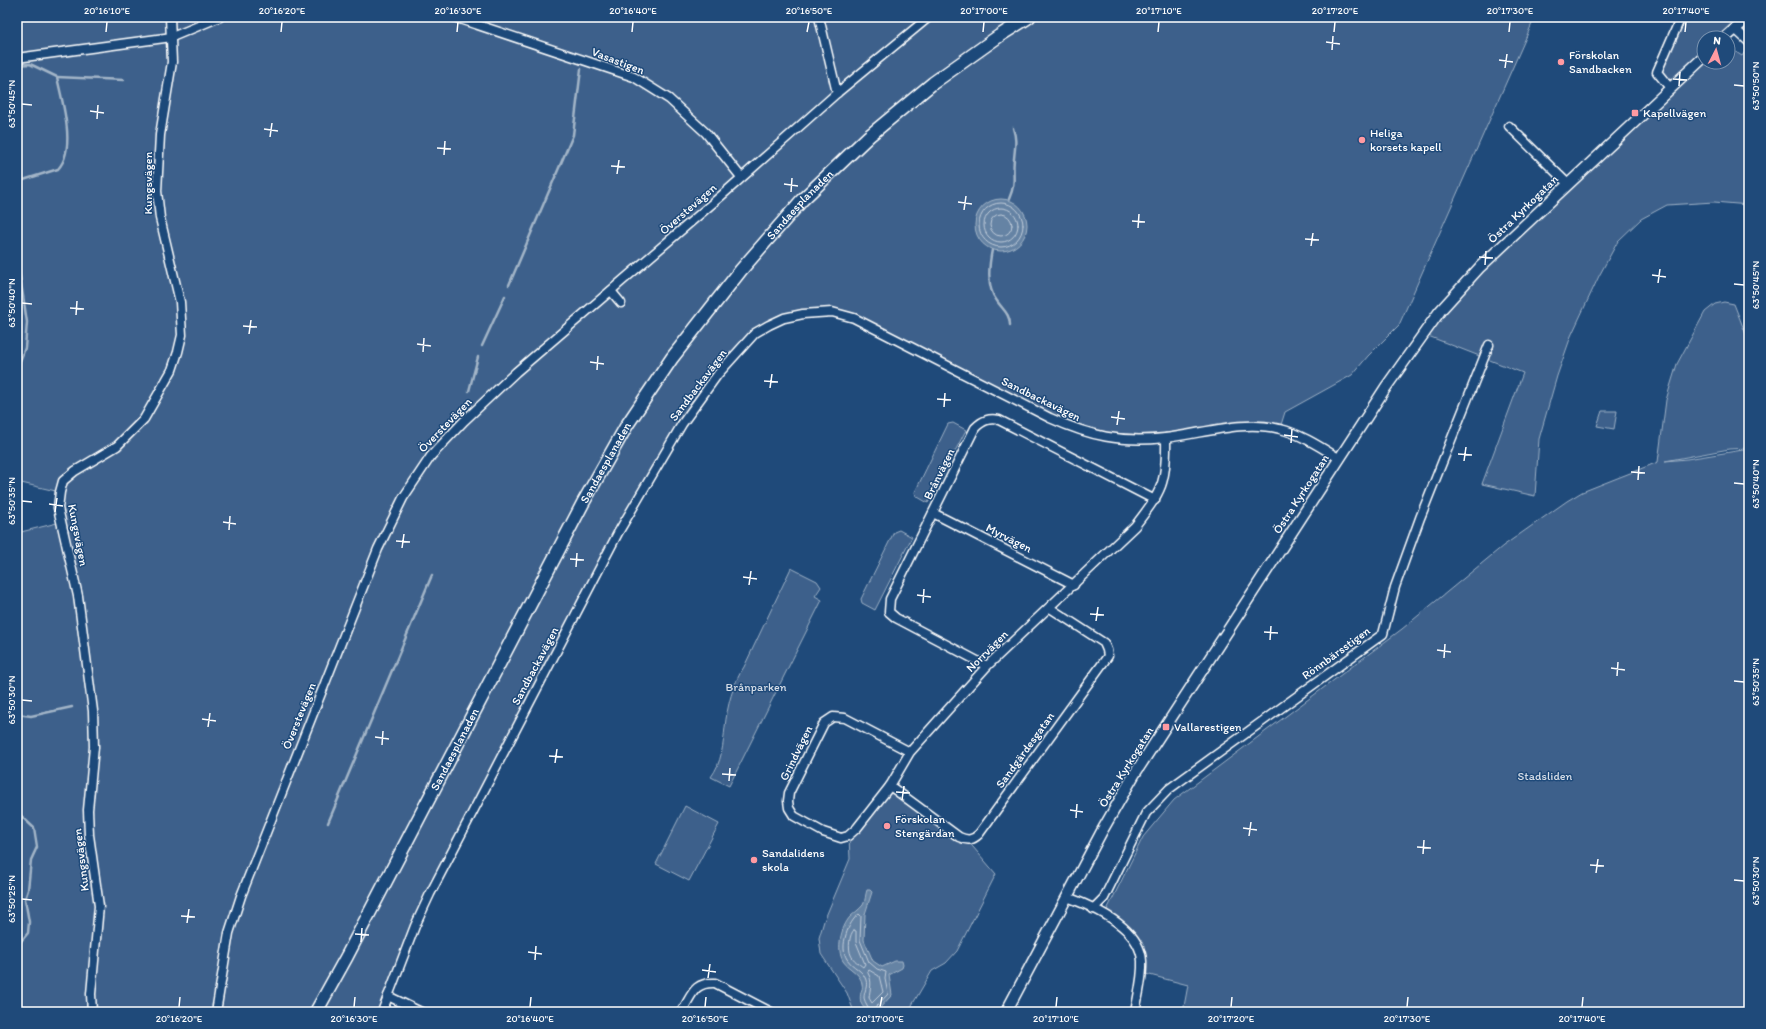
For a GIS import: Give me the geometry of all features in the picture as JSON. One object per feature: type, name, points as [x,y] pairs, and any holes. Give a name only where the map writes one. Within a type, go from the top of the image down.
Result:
[{"type":"main road","name":"Sandaesplanaden","points":[[316,1012],[347,956],[583,502],[627,425],[672,358],[741,270],[802,200],[858,146],[933,82],[1029,17]]},
{"type":"street","name":"Kungsvägen","points":[[92,1012],[91,994],[99,906],[89,835],[88,810],[94,747],[93,711],[78,596],[58,508],[63,482],[75,471],[117,446],[132,433],[144,419],[172,370],[182,335],[180,302],[160,218],[157,191],[160,135],[172,62],[170,17]]},
{"type":"street","points":[[17,58],[172,37],[220,17]]},
{"type":"street","name":"Vasastigen","points":[[454,17],[634,77],[669,99],[706,133],[741,177]]},
{"type":"street","points":[[819,17],[837,93]]},
{"type":"street","name":"Överstevägen","points":[[216,1012],[229,933],[241,896],[378,549],[403,498],[431,456],[464,421],[516,372],[837,93],[929,17]]},
{"type":"street","points":[[1670,88],[1657,72],[1680,17]]},
{"type":"street","points":[[1749,17],[1735,29],[1749,42]]},
{"type":"street","name":"Östra Kyrkogatan","points":[[1006,1012],[1126,788],[1386,387],[1440,311],[1480,267],[1696,64]]},
{"type":"street","points":[[1509,126],[1568,184]]},
{"type":"street","points":[[611,291],[621,303]]},
{"type":"street","name":"Sandbackavägen","points":[[382,1012],[414,926],[618,533],[682,424],[718,374],[755,333],[774,322],[803,314],[832,312],[854,318],[1076,430],[1100,437],[1132,440],[1166,438],[1245,426],[1280,428],[1299,436],[1340,459]]},
{"type":"street","name":"Rönnbärsstigen","points":[[1094,909],[1104,898],[1146,813],[1169,789],[1383,634],[1395,587],[1420,518],[1489,345]]},
{"type":"street","name":"Brånvägen","points":[[987,666],[896,618],[889,612],[890,599],[975,428],[982,421],[990,419],[999,420],[1155,500]]},
{"type":"street","name":"Norrvägen","points":[[794,816],[823,832],[841,838],[848,836],[858,828],[890,786],[910,752],[987,666],[1135,526],[1155,500],[1162,487],[1166,438]]},
{"type":"street","name":"Myrvägen","points":[[933,513],[1074,585]]},
{"type":"street","name":"Sandgärdesgatan","points":[[890,786],[960,837],[967,840],[974,839],[979,834],[1108,656],[1104,643],[1050,608]]},
{"type":"street","name":"Grindvägen","points":[[794,816],[789,808],[789,794],[824,723],[833,717],[845,718],[910,752]]},
{"type":"street","points":[[1067,897],[1105,914],[1126,929],[1134,937],[1142,959],[1142,973],[1135,1012]]},
{"type":"street","points":[[681,1012],[698,986],[707,983],[715,983],[771,1012]]},
{"type":"street","points":[[388,996],[421,1012]]},
{"type":"green space","points":[[17,17],[1535,17],[1399,325],[1368,356],[1352,375],[1285,412],[1280,428],[1245,426],[1132,440],[1076,430],[854,318],[832,312],[784,318],[743,346],[668,446],[430,894],[382,1012],[17,1012],[17,533],[61,522],[60,492],[17,482]]},
{"type":"green space","points":[[1681,17],[1738,17],[1724,30],[1696,30],[1696,70],[1736,70],[1736,52],[1742,56],[1749,46],[1749,205],[1714,202],[1667,205],[1641,219],[1618,241],[1599,276],[1571,336],[1557,376],[1539,439],[1535,496],[1482,484],[1523,373],[1423,334],[1440,311],[1670,89],[1657,72]]},
{"type":"green space","name":"Stadsliden","points":[[1724,302],[1734,304],[1749,342],[1749,448],[1729,449],[1665,461],[1749,449],[1749,1012],[1183,1012],[1188,985],[1142,973],[1139,948],[1105,914],[1143,837],[1174,800],[1402,629],[1503,546],[1582,492],[1658,462],[1666,400],[1677,364],[1705,312],[1715,304]]},
{"type":"green space","points":[[1602,411],[1617,411],[1614,429],[1597,426]]},
{"type":"green space","points":[[953,423],[966,430],[928,503],[916,496],[915,492],[948,424]]},
{"type":"green space","points":[[899,530],[912,537],[875,610],[862,603],[861,599],[894,532]]},
{"type":"green space","name":"Brånparken","points":[[791,568],[817,581],[821,587],[815,596],[822,600],[729,786],[711,777],[718,765],[721,753],[727,711],[731,696],[740,673]]},
{"type":"green space","points":[[890,786],[967,840],[996,874],[957,951],[946,963],[932,971],[908,1012],[854,1012],[847,993],[821,954],[819,938],[824,921],[850,859],[849,836]]},
{"type":"green space","points":[[685,806],[719,824],[689,881],[656,864]]},
{"type":"water","points":[[996,199],[1006,199],[1020,206],[1027,220],[1027,230],[1020,244],[1006,251],[996,251],[986,247],[979,240],[975,230],[975,220],[979,210],[986,203]]},
{"type":"water","points":[[867,890],[872,892],[865,914],[864,940],[873,961],[882,967],[895,961],[902,961],[903,965],[902,968],[889,975],[892,995],[876,1012],[869,1011],[863,1007],[860,997],[862,987],[861,980],[857,974],[843,961],[840,950],[840,938],[844,926],[850,917],[863,905]]},
{"type":"waterway","points":[[17,65],[30,64],[57,77],[65,111],[67,137],[67,150],[64,160],[58,169],[17,182]]},
{"type":"waterway","points":[[509,285],[573,135],[581,69]]},
{"type":"waterway","points":[[57,77],[124,80]]},
{"type":"waterway","points":[[1009,199],[1014,182],[1015,136],[1013,128]]},
{"type":"waterway","points":[[992,250],[989,269],[991,290],[1007,315],[1010,325]]},
{"type":"waterway","points":[[17,257],[27,322],[25,348],[17,369]]},
{"type":"waterway","points":[[482,346],[505,296]]},
{"type":"waterway","points":[[469,391],[478,357]]},
{"type":"waterway","points":[[328,823],[432,575]]},
{"type":"waterway","points":[[17,714],[31,716],[72,707]]},
{"type":"waterway","points":[[17,812],[34,828],[37,847],[31,860],[28,890],[25,899],[29,922],[28,933],[17,946]]},
{"type":"place","name":"Förskolan Sandbacken","points":[[1561,62]]},
{"type":"place","name":"Kapellvägen","points":[[1635,113]]},
{"type":"place","name":"Heliga korsets kapell","points":[[1362,140]]},
{"type":"place","name":"Vallarestigen","points":[[1166,727]]},
{"type":"place","name":"Förskolan Stengärdan","points":[[887,826]]},
{"type":"place","name":"Sandalidens skola","points":[[754,860]]}]
